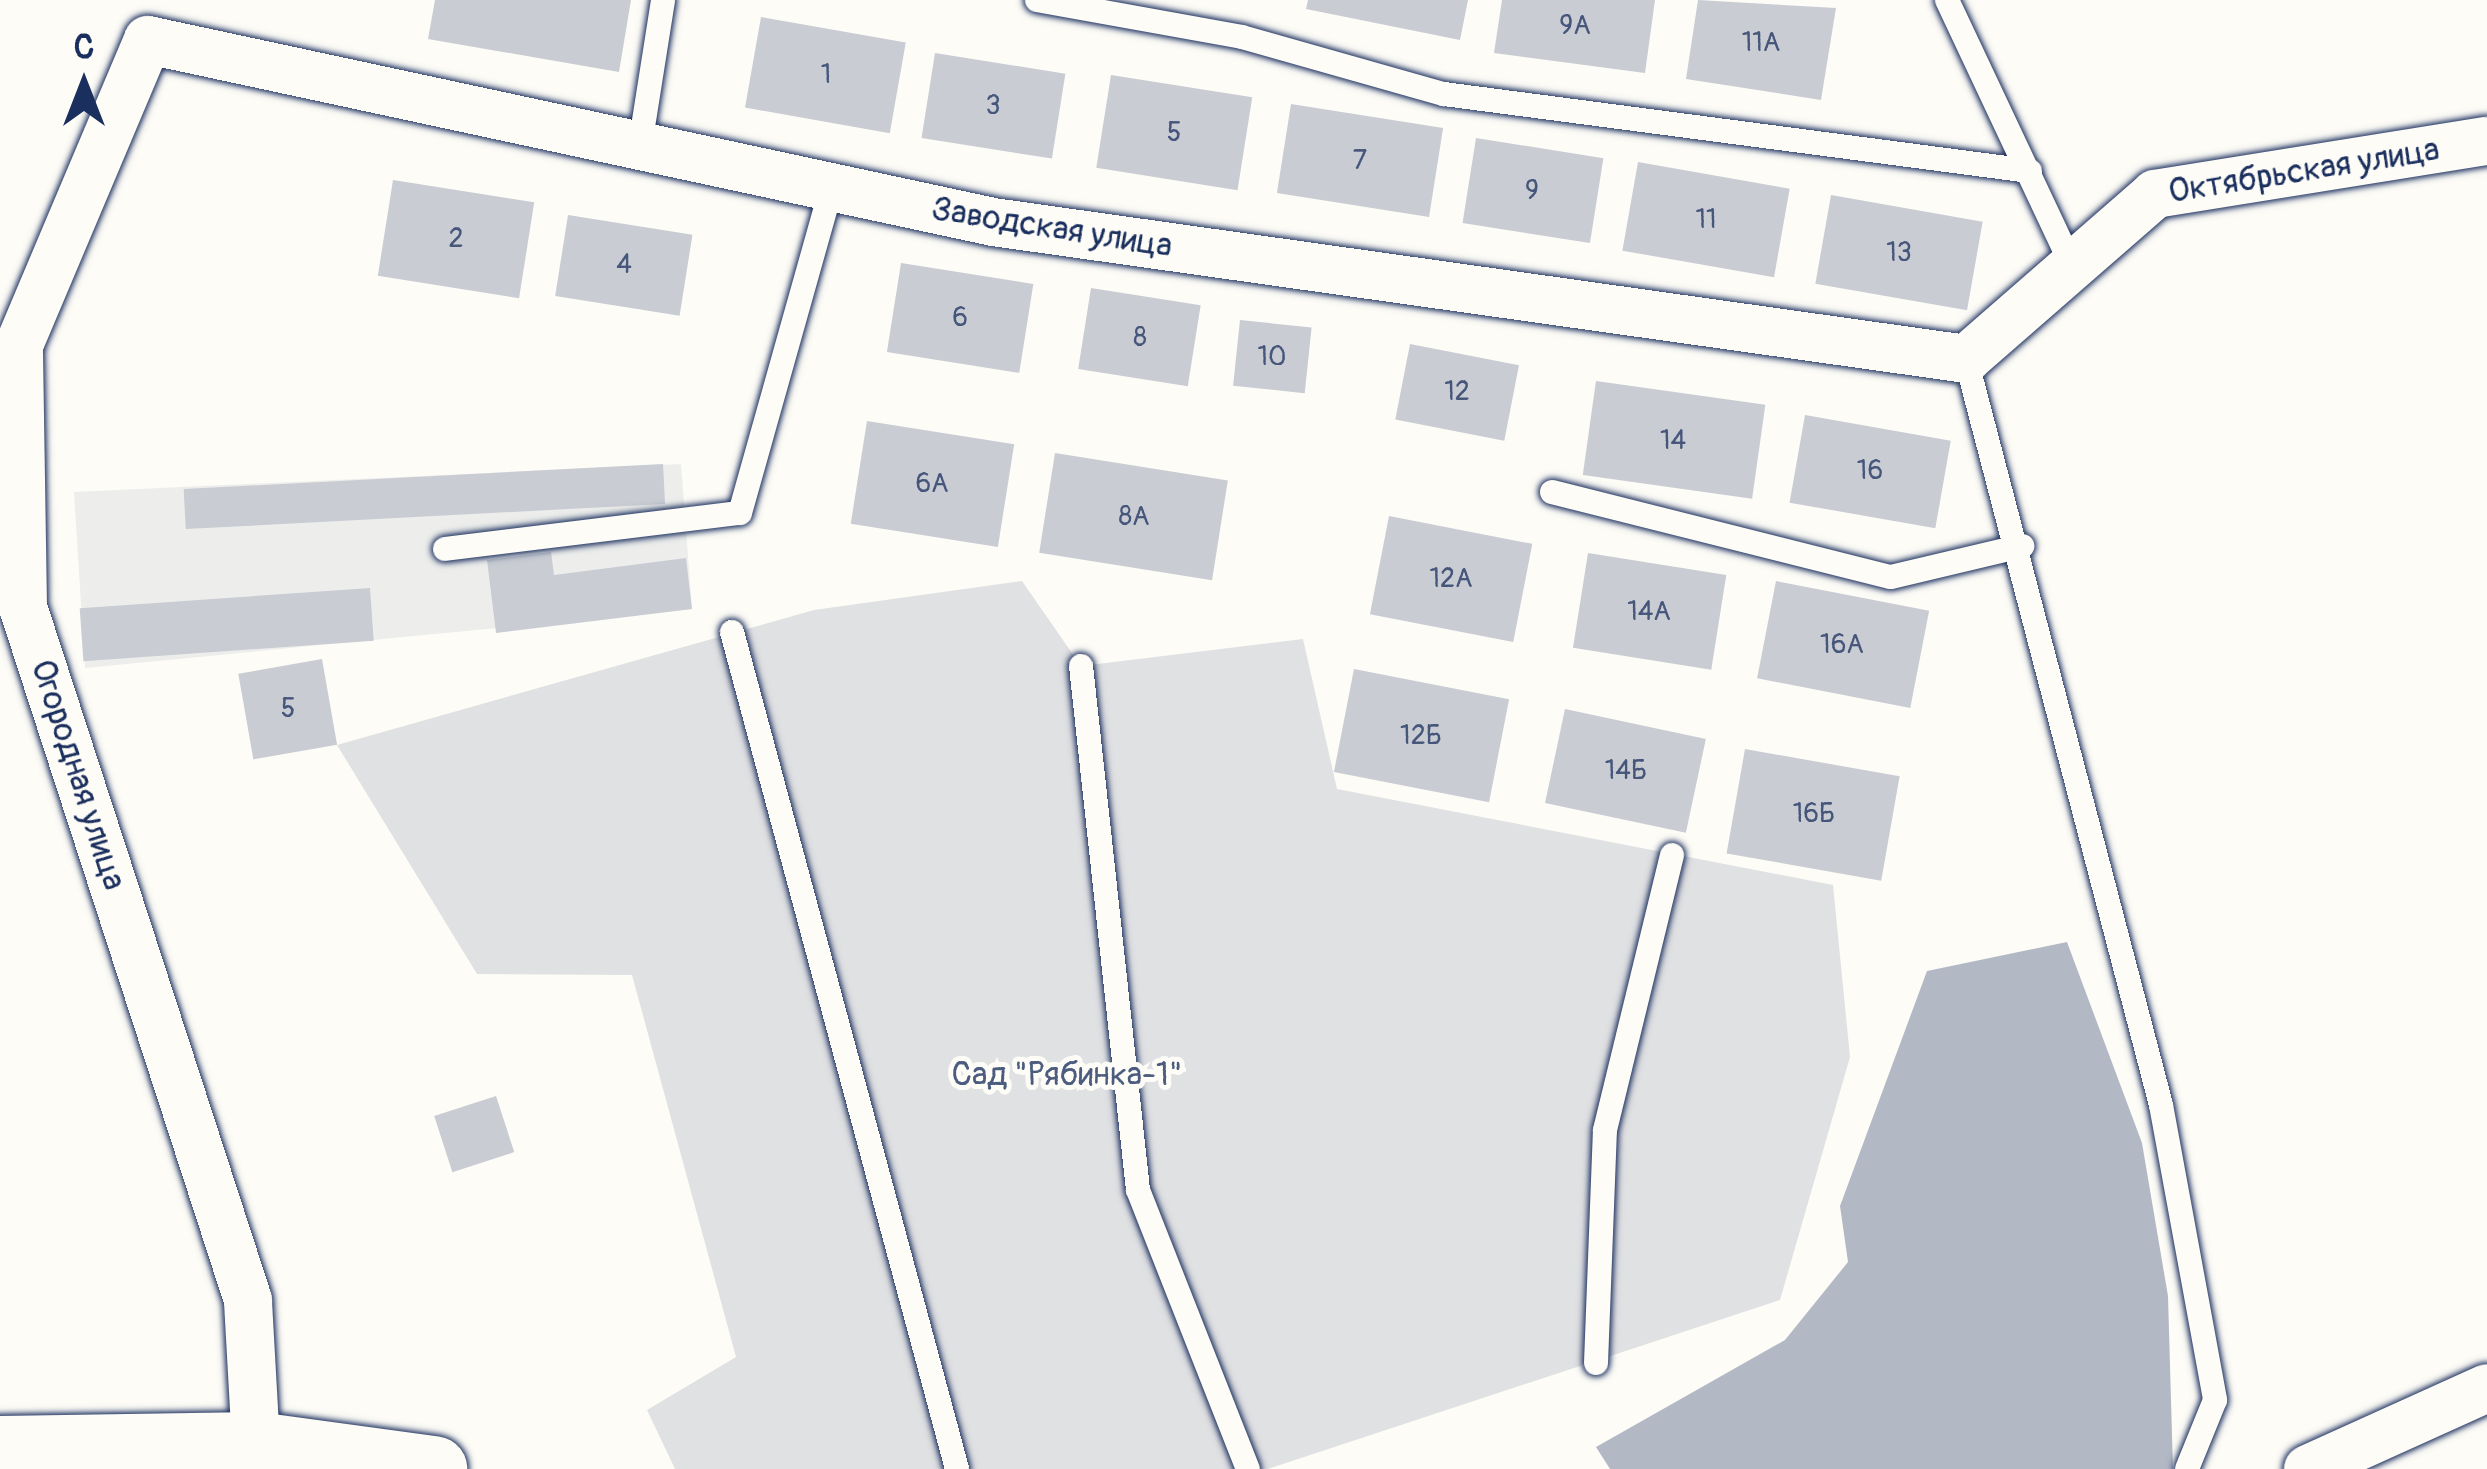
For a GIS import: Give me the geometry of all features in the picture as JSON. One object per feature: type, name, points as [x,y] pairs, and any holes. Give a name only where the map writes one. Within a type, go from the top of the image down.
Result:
[{"type":"street","name":"Заводская улица","points":[[148,40],[639,152],[831,190],[1966,359]]},
{"type":"street","name":"Огородная улица","points":[[148,40],[19,345],[23,607],[248,1300],[256,1445]]},
{"type":"street","name":"Октябрьская улица","points":[[1966,359],[2155,194],[2487,141]]},
{"type":"street","points":[[2308,1469],[2487,1388]]},
{"type":"street","points":[[0,1449],[256,1445],[434,1469]]},
{"type":"lane","points":[[639,152],[663,0]]},
{"type":"lane","points":[[1037,0],[1242,37],[1444,94],[2030,170]]},
{"type":"lane","points":[[1947,0],[2072,266]]},
{"type":"lane","points":[[445,548],[740,513],[831,190]]},
{"type":"lane","points":[[1966,359],[2022,546],[2162,1105],[2215,1400],[2187,1469]]},
{"type":"lane","points":[[1552,492],[1891,577],[2022,546]]},
{"type":"lane","points":[[732,632],[956,1469]]},
{"type":"lane","points":[[1081,666],[1138,1190],[1248,1469]]},
{"type":"lane","points":[[1596,1364],[1605,1130],[1672,855]]},
{"type":"shaded area","points":[[681,464],[692,609],[85,668],[74,492]]},
{"type":"shaded area","points":[[2067,942],[2142,1143],[2168,1296],[2173,1469],[1610,1469],[1596,1447],[1785,1340],[1848,1262],[1840,1206],[1927,971]]},
{"type":"green space","name":"Сад \"Рябинка-1\"","points":[[1022,581],[1081,666],[1303,639],[1337,789],[1833,885],[1850,1057],[1780,1300],[1268,1469],[675,1469],[647,1410],[736,1357],[632,975],[477,974],[337,745],[814,610]]},
{"type":"building","points":[[435,0],[631,0],[619,72],[428,39]]},
{"type":"building","points":[[1308,0],[1468,0],[1460,40],[1306,9]]},
{"type":"building","points":[[1502,0],[1655,0],[1645,73],[1494,53]]},
{"type":"building","points":[[1698,0],[1836,8],[1821,100],[1686,79]]},
{"type":"building","points":[[761,17],[906,43],[890,133],[745,108]]},
{"type":"building","points":[[935,53],[1065,74],[1052,159],[922,138]]},
{"type":"building","points":[[1111,75],[1252,97],[1238,190],[1096,168]]},
{"type":"building","points":[[1291,104],[1443,128],[1429,217],[1277,193]]},
{"type":"building","points":[[1476,138],[1603,158],[1590,243],[1463,223]]},
{"type":"building","points":[[1638,162],[1790,189],[1774,277],[1622,251]]},
{"type":"building","points":[[393,180],[534,202],[519,298],[378,276]]},
{"type":"building","points":[[1831,195],[1983,222],[1967,310],[1815,284]]},
{"type":"building","points":[[568,215],[692,235],[680,316],[555,296]]},
{"type":"building","points":[[901,263],[1033,284],[1019,373],[887,352]]},
{"type":"building","points":[[1091,288],[1201,305],[1188,386],[1078,369]]},
{"type":"building","points":[[1240,320],[1312,328],[1305,393],[1233,386]]},
{"type":"building","points":[[1410,344],[1519,365],[1504,441],[1395,420]]},
{"type":"building","points":[[1596,381],[1765,405],[1752,499],[1583,475]]},
{"type":"building","points":[[1805,415],[1951,441],[1935,528],[1790,503]]},
{"type":"building","points":[[867,421],[1014,444],[998,547],[851,524]]},
{"type":"building","points":[[1055,453],[1228,480],[1212,580],[1039,553]]},
{"type":"building","points":[[663,464],[665,504],[186,529],[184,489]]},
{"type":"building","points":[[1389,516],[1532,544],[1513,642],[1370,614]]},
{"type":"building","points":[[551,552],[554,575],[686,558],[692,609],[496,633],[487,560]]},
{"type":"building","points":[[1588,553],[1726,575],[1711,670],[1573,648]]},
{"type":"building","points":[[1776,581],[1929,611],[1910,708],[1757,678]]},
{"type":"building","points":[[370,588],[374,641],[83,661],[80,608]]},
{"type":"building","points":[[322,659],[337,745],[253,759],[238,674]]},
{"type":"building","points":[[1354,669],[1509,699],[1489,802],[1334,772]]},
{"type":"building","points":[[1565,709],[1706,739],[1686,833],[1545,803]]},
{"type":"building","points":[[1745,749],[1900,776],[1881,881],[1727,853]]},
{"type":"building","points":[[496,1096],[514,1152],[452,1172],[434,1116]]}]
